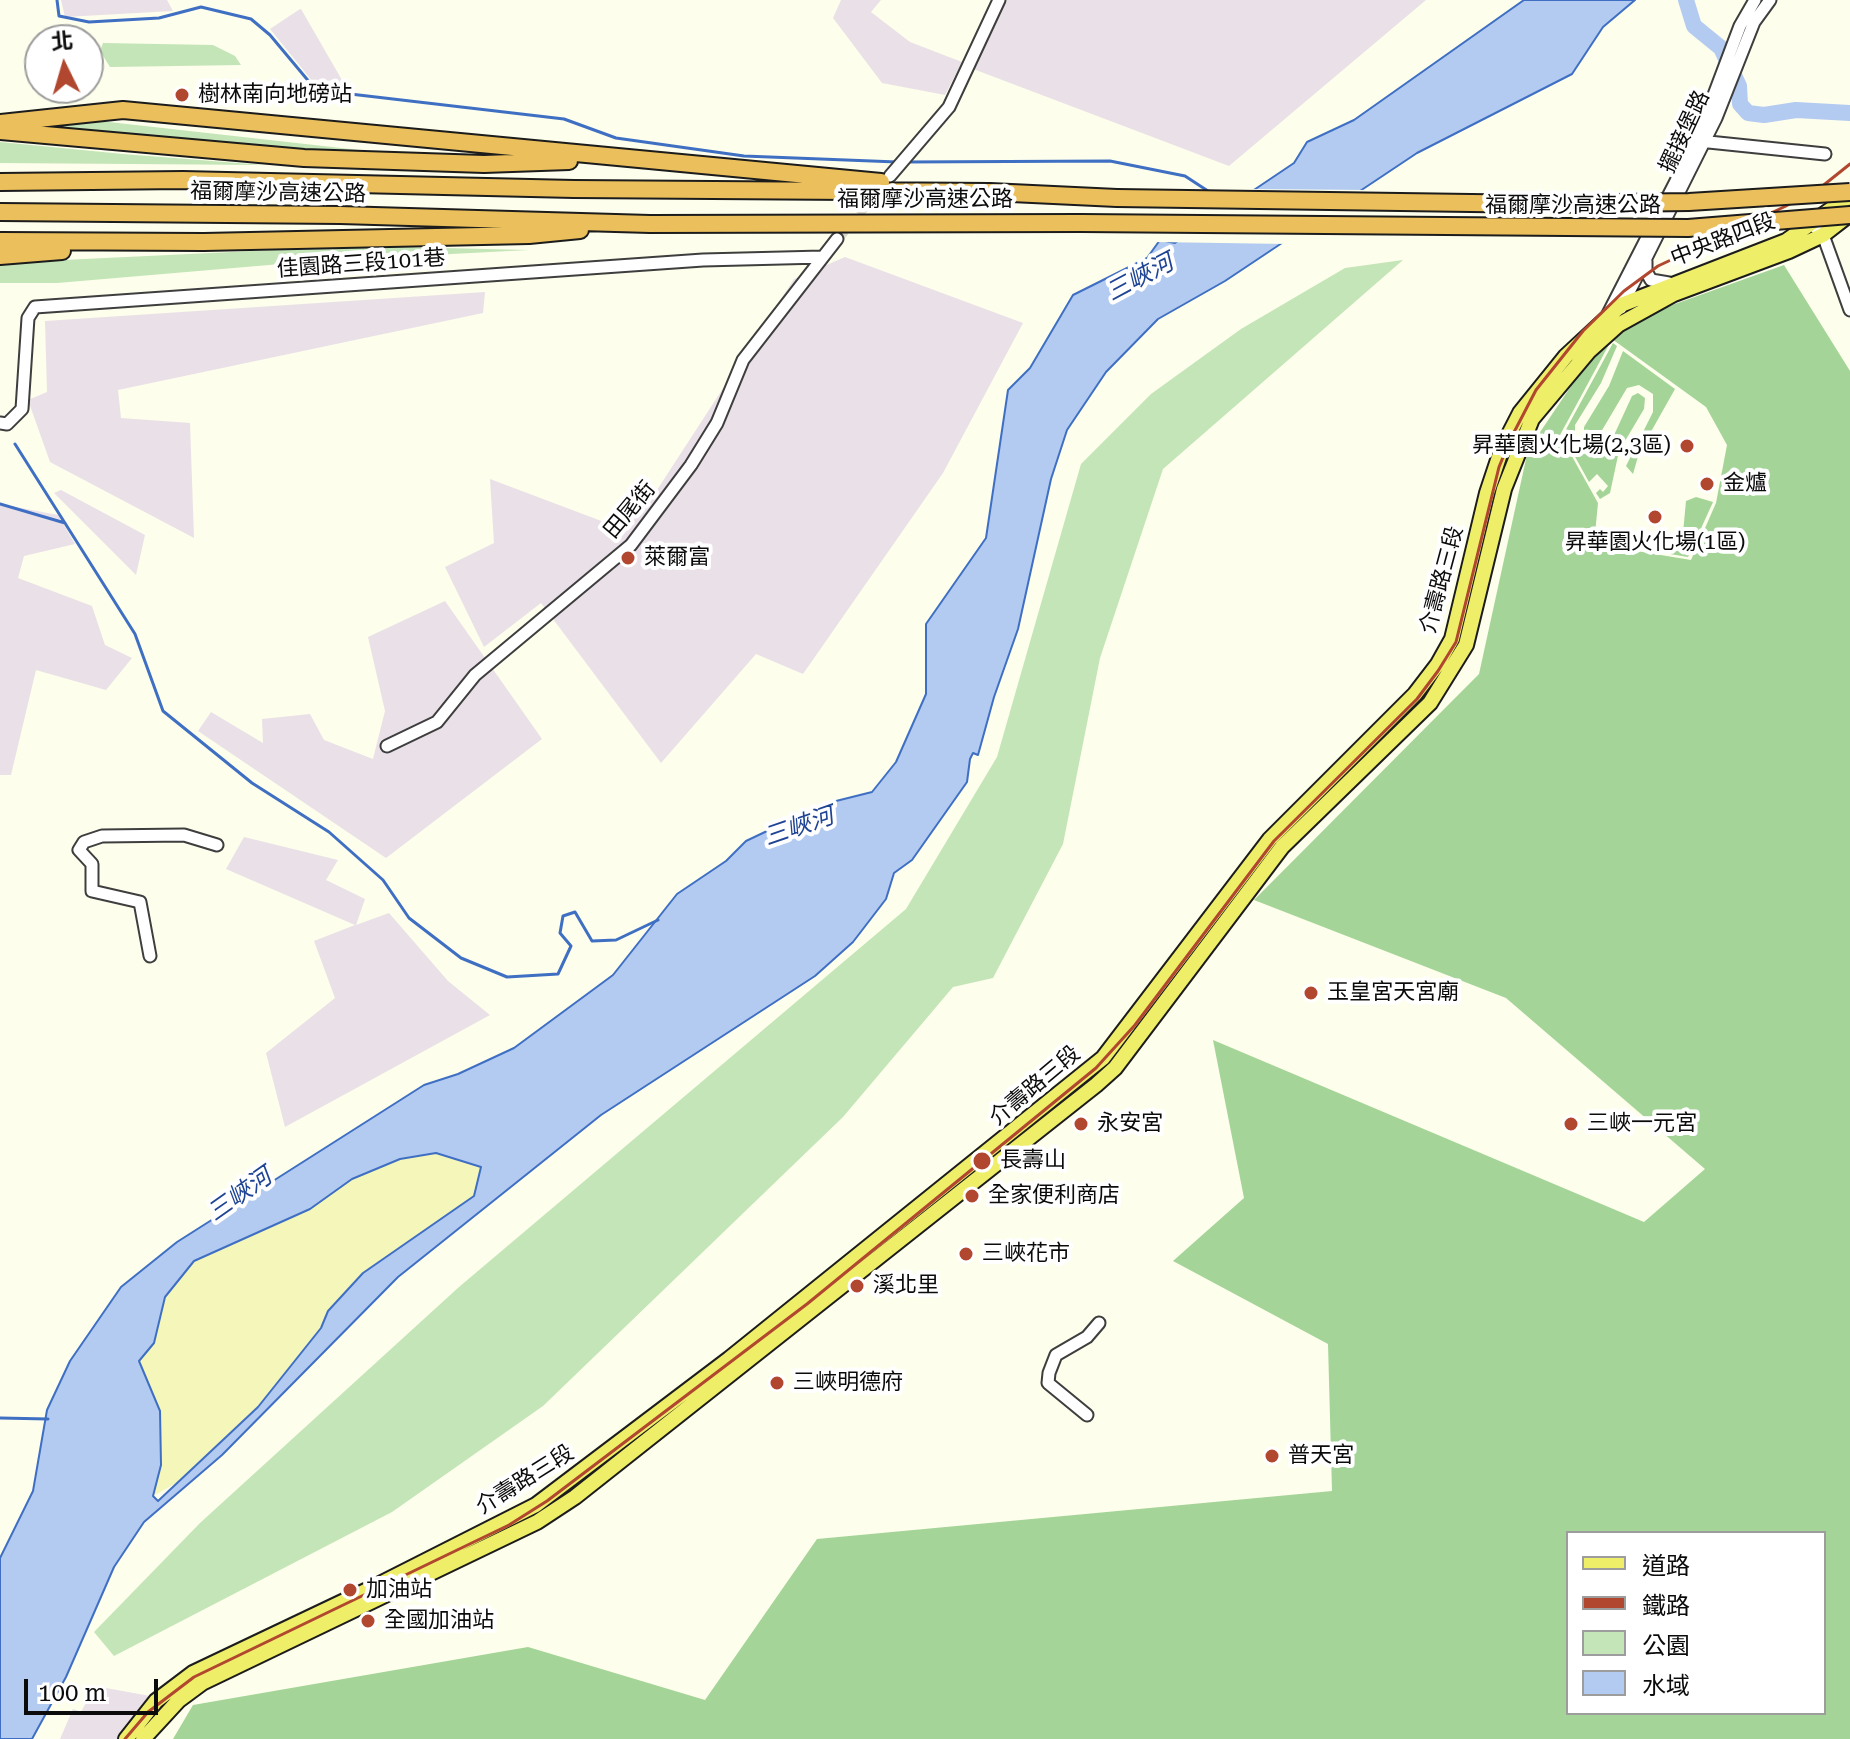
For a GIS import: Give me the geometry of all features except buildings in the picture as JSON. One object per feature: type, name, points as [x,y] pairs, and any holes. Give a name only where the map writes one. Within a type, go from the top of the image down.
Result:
[{"type":"highway","points":[[0,123],[123,110],[990,192]]},
{"type":"highway","points":[[0,131],[304,158],[484,164],[666,162]]},
{"type":"highway","name":"福爾摩沙高速公路","points":[[0,182],[183,180],[1542,204],[1689,202],[1850,194]]},
{"type":"highway","name":"福爾摩沙高速公路","points":[[0,212],[356,215],[650,224],[1081,223],[1674,228],[1785,223],[1850,215]]},
{"type":"highway","points":[[0,241],[148,243],[529,235],[650,224]]},
{"type":"highway","points":[[0,256],[148,243]]},
{"type":"main road","name":"中央路四段","points":[[1613,320],[1789,251],[1818,230],[1850,194]]},
{"type":"main road","name":"中央路四段","points":[[1613,320],[1621,305],[1850,215]]},
{"type":"main road","name":"介壽路三段","points":[[126,1739],[156,1701],[193,1673],[536,1505],[729,1359],[1103,1058],[1270,839],[1415,694],[1438,664],[1452,639],[1487,493],[1502,448],[1520,413],[1566,356],[1613,320]]},
{"type":"main road","name":"介壽路三段","points":[[143,1739],[179,1700],[202,1683],[537,1522],[575,1497],[951,1203],[1115,1068],[1282,847],[1430,703],[1466,645],[1504,489],[1532,419],[1613,320]]},
{"type":"street","points":[[890,176],[949,107],[999,0]]},
{"type":"street","name":"擺接堡路","points":[[1621,305],[1711,117],[1755,0]]},
{"type":"street","name":"擺接堡路","points":[[1744,30],[1770,0]]},
{"type":"street","points":[[1700,141],[1825,154]]},
{"type":"street","name":"擺接堡路","points":[[1613,320],[1700,141]]},
{"type":"street","points":[[1818,230],[1850,310]]},
{"type":"street","name":"田尾街","points":[[387,746],[437,722],[475,675],[631,545],[691,465],[717,423],[743,360],[837,239]]},
{"type":"street","name":"佳園路三段101巷","points":[[0,423],[7,424],[22,409],[28,318],[35,307],[703,260],[822,257]]},
{"type":"street","points":[[1646,257],[1646,271],[1651,280],[1658,284],[1673,283]]},
{"type":"street","points":[[150,956],[140,902],[92,891],[92,864],[79,850],[84,842],[102,836],[184,835],[217,845]]},
{"type":"street","points":[[1087,1415],[1048,1383],[1049,1373],[1056,1355],[1087,1337],[1099,1323]]},
{"type":"shaded area","points":[[61,0],[167,0],[173,11],[65,17]]},
{"type":"shaded area","points":[[841,0],[881,0],[871,12],[910,42],[962,62],[945,95],[882,83],[833,18]]},
{"type":"shaded area","points":[[1007,0],[1426,0],[1229,166],[968,67]]},
{"type":"shaded area","points":[[301,9],[346,87],[317,87],[270,29]]},
{"type":"shaded area","points":[[845,257],[1023,323],[943,473],[803,674],[756,654],[661,763],[541,603],[484,647],[445,567],[494,543],[490,479],[612,525],[657,490],[794,279]]},
{"type":"shaded area","points":[[1784,265],[1850,371],[1850,1739],[173,1739],[193,1705],[528,1647],[705,1700],[817,1539],[1332,1491],[1328,1344],[1173,1261],[1244,1198],[1213,1040],[1644,1222],[1705,1169],[1506,998],[1254,900],[1479,674],[1528,450],[1592,355],[1618,329],[1675,304]],"holes":[[[1612,339],[1706,407],[1727,445],[1716,503],[1691,560],[1594,544],[1598,503],[1560,435]]]},
{"type":"shaded area","points":[[485,292],[483,313],[118,390],[121,418],[190,423],[194,538],[50,462],[28,400],[47,392],[45,321]]},
{"type":"shaded area","points":[[1613,343],[1617,346],[1601,383],[1575,425],[1575,439],[1589,449],[1601,449],[1615,433],[1632,396],[1638,393],[1645,398],[1644,409],[1619,451],[1610,493],[1600,499],[1596,493],[1600,489],[1603,492],[1608,486],[1597,474],[1589,482],[1563,435]]},
{"type":"shaded area","points":[[1623,351],[1675,389],[1639,453],[1633,474],[1626,466],[1653,412],[1653,394],[1639,385],[1627,388],[1598,437],[1592,439],[1584,434],[1584,427],[1609,386]]},
{"type":"shaded area","points":[[61,490],[145,535],[136,575],[54,493]]},
{"type":"shaded area","points":[[1696,497],[1713,502],[1688,557],[1658,552],[1659,546],[1675,548],[1676,533],[1683,533],[1686,501]]},
{"type":"shaded area","points":[[0,504],[58,515],[75,544],[24,556],[18,578],[92,606],[105,645],[132,658],[106,690],[36,670],[11,775],[0,775]]},
{"type":"shaded area","points":[[445,601],[542,739],[386,858],[198,731],[211,712],[263,743],[262,719],[310,714],[324,740],[373,759],[385,711],[368,637]]},
{"type":"shaded area","points":[[244,837],[338,860],[326,880],[365,899],[356,925],[389,913],[448,981],[490,1015],[285,1127],[266,1053],[335,998],[314,941],[355,925],[226,869]]},
{"type":"shaded area","points":[[95,1686],[150,1696],[119,1739],[60,1739],[73,1709],[81,1712]]},
{"type":"green space","points":[[104,43],[213,45],[235,56],[241,65],[110,67],[104,57]]},
{"type":"green space","points":[[81,119],[359,150],[290,151],[20,127]]},
{"type":"green space","points":[[0,142],[123,154],[263,165],[0,163]]},
{"type":"green space","points":[[358,246],[529,250],[316,261],[57,283],[0,283],[0,263]]},
{"type":"green space","points":[[1403,260],[1163,469],[1100,658],[1063,844],[993,978],[953,987],[843,1117],[543,1406],[392,1512],[114,1656],[94,1632],[200,1523],[459,1287],[906,909],[997,757],[1081,464],[1151,394],[1241,329],[1345,268]]},
{"type":"sand","points":[[436,1153],[481,1167],[474,1196],[363,1273],[328,1311],[321,1328],[258,1407],[185,1478],[153,1496],[161,1465],[139,1361],[154,1343],[165,1297],[194,1261],[310,1209],[352,1179],[400,1159]]},
{"type":"water","name":"三峽河","points":[[1524,0],[1635,0],[1603,27],[1572,74],[1417,153],[1225,281],[1158,319],[1106,372],[1067,430],[1051,479],[1018,629],[978,755],[973,753],[970,759],[967,782],[912,860],[894,873],[886,899],[853,942],[815,976],[601,1115],[398,1277],[222,1455],[144,1522],[114,1567],[66,1677],[32,1739],[0,1739],[0,1558],[33,1491],[47,1410],[70,1361],[121,1287],[177,1242],[424,1085],[458,1074],[514,1048],[613,975],[677,894],[726,861],[746,841],[824,804],[872,792],[896,762],[926,694],[926,624],[986,538],[1008,390],[1030,368],[1073,295],[1147,258],[1160,240],[1175,243],[1294,163],[1307,142],[1354,120]],"holes":[[[436,1153],[481,1167],[474,1196],[363,1273],[328,1311],[321,1328],[258,1407],[158,1501],[153,1496],[161,1465],[160,1411],[139,1361],[154,1343],[165,1297],[194,1261],[310,1209],[352,1179],[400,1159]]]},
{"type":"pier","points":[[1245,189],[1370,190],[1288,244],[1154,242],[1160,236],[1174,239]]},
{"type":"waterway","points":[[57,0],[59,16],[89,22],[159,18],[201,7],[251,19],[270,35],[316,90],[564,119],[616,138],[744,156],[897,162]]},
{"type":"waterway","points":[[1686,0],[1694,26],[1721,48],[1739,86],[1740,104],[1748,113],[1764,115],[1796,110],[1850,113]]},
{"type":"waterway","points":[[905,162],[1110,161],[1185,176],[1211,193]]},
{"type":"waterway","points":[[15,444],[135,634],[163,711],[252,783],[329,832],[383,880],[409,918],[461,958],[507,977],[558,974],[571,946],[560,933],[563,916],[575,912],[592,941],[616,940],[658,920]]},
{"type":"waterway","points":[[0,504],[65,523]]},
{"type":"waterway","points":[[0,1418],[48,1419]]},
{"type":"tunnel","points":[[837,239],[878,190]]},
{"type":"railway","points":[[125,1739],[148,1712],[194,1677],[509,1525],[547,1501],[807,1304],[1096,1068],[1135,1025],[1274,841],[1417,699],[1438,671],[1456,642],[1499,467],[1511,438],[1536,390],[1583,331],[1624,291],[1658,266],[1820,188],[1850,164]]},
{"type":"place","name":"樹林南向地磅站","points":[[182,95]]},
{"type":"place","name":"昇華園火化場(2,3區)","points":[[1687,446]]},
{"type":"place","name":"金爐","points":[[1707,484]]},
{"type":"place","name":"昇華園火化場(1區)","points":[[1655,517]]},
{"type":"place","name":"萊爾富","points":[[628,558]]},
{"type":"place","name":"玉皇宮天宮廟","points":[[1311,993]]},
{"type":"place","name":"永安宮","points":[[1081,1124]]},
{"type":"place","name":"三峽一元宮","points":[[1571,1124]]},
{"type":"place","name":"長壽山","points":[[982,1161]]},
{"type":"place","name":"全家便利商店","points":[[972,1196]]},
{"type":"place","name":"三峽花市","points":[[966,1254]]},
{"type":"place","name":"溪北里","points":[[857,1286]]},
{"type":"place","name":"三峽明德府","points":[[777,1383]]},
{"type":"place","name":"普天宮","points":[[1272,1456]]},
{"type":"place","name":"加油站","points":[[350,1590]]},
{"type":"place","name":"全國加油站","points":[[368,1621]]}]
